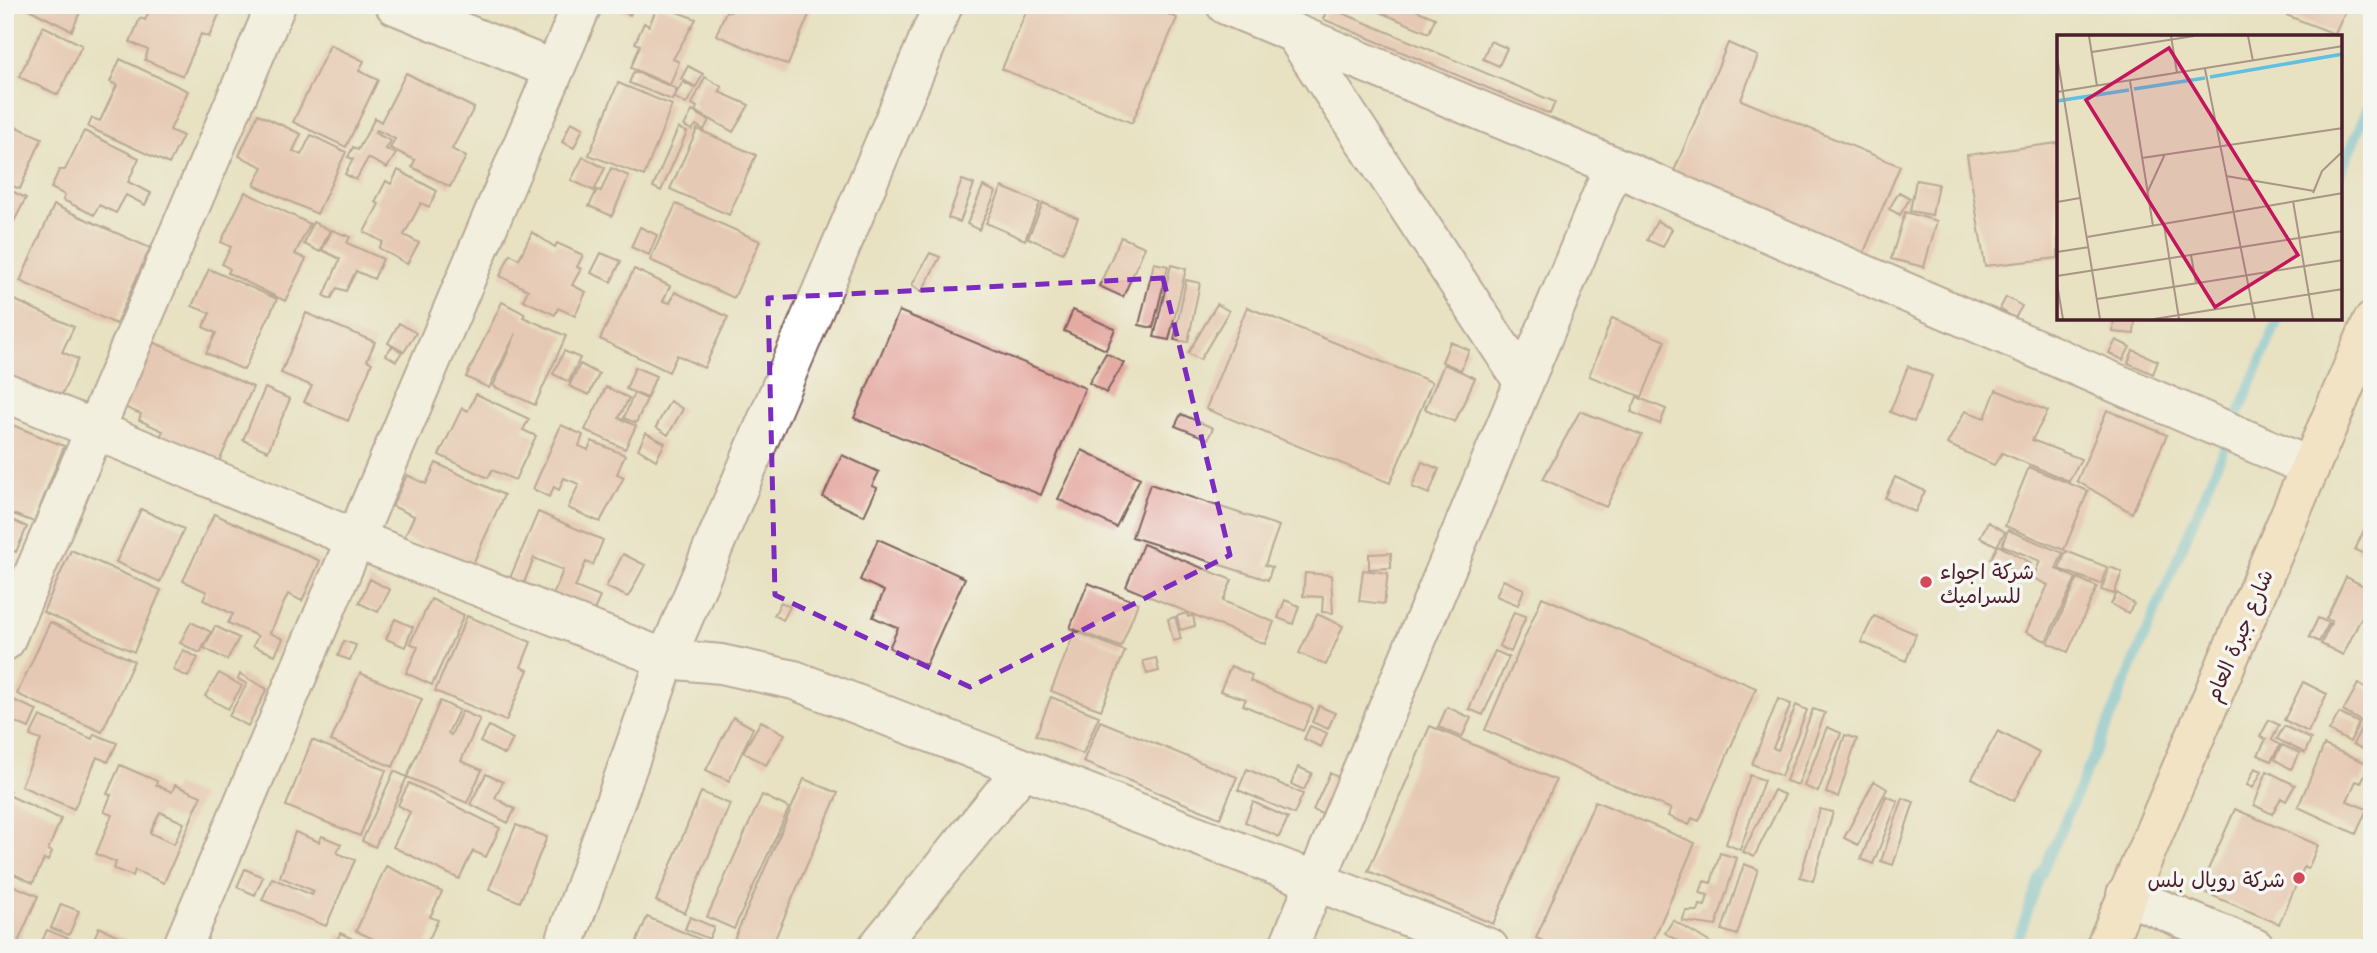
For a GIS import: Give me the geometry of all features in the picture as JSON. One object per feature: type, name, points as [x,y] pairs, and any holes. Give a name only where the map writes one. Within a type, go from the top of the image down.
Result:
[{"type":"main road","name":"شارع جبرة العام","points":[[2105,948],[2372,322]]},
{"type":"street","points":[[5,641],[276,5]]},
{"type":"street","points":[[395,5],[554,70]]},
{"type":"street","points":[[181,948],[582,5]]},
{"type":"street","points":[[563,948],[666,659],[943,5]]},
{"type":"street","points":[[1226,5],[1615,166],[2309,467]]},
{"type":"street","points":[[1294,33],[1524,383]]},
{"type":"street","points":[[1288,948],[1615,166]]},
{"type":"street","points":[[5,392],[354,538],[666,659],[721,664],[793,680],[1489,948]]},
{"type":"street","points":[[877,948],[1023,769]]},
{"type":"street","points":[[2126,895],[2255,948]]},
{"type":"highlighted area","points":[[1163,278],[1230,555],[970,687],[775,595],[768,298]]},
{"type":"building","points":[[21,5],[78,5],[82,7],[72,31]]},
{"type":"building","points":[[142,5],[211,5],[221,10],[209,37],[201,34],[183,76],[145,60],[148,50],[130,42],[140,18],[145,20],[150,9]]},
{"type":"building","points":[[609,5],[635,5],[630,15]]},
{"type":"building","points":[[658,5],[696,19],[673,59],[679,62],[670,85],[631,68],[640,45],[635,43],[644,23],[649,26]]},
{"type":"building","points":[[733,5],[813,5],[788,65],[716,35],[726,11],[730,12]]},
{"type":"building","points":[[1029,5],[1148,5],[1177,18],[1132,123],[1002,69]]},
{"type":"building","points":[[1363,5],[1404,5],[1435,18],[1429,33]]},
{"type":"building","points":[[2290,5],[2348,5],[2335,34],[2286,15]]},
{"type":"building","points":[[1328,7],[1555,102],[1550,114],[1323,19]]},
{"type":"building","points":[[43,26],[82,45],[58,95],[19,77]]},
{"type":"building","points":[[1490,41],[1507,48],[1499,66],[1483,59]]},
{"type":"building","points":[[1728,43],[1758,56],[1741,100],[1900,166],[1862,257],[1674,171]]},
{"type":"building","points":[[330,45],[364,61],[359,71],[378,80],[346,147],[293,122]]},
{"type":"building","points":[[120,59],[188,91],[170,130],[183,136],[169,164],[88,127],[92,118],[100,121],[117,85],[110,82]]},
{"type":"building","points":[[688,66],[703,74],[696,87],[681,79]]},
{"type":"building","points":[[634,71],[677,89],[672,100],[629,83]]},
{"type":"building","points":[[406,73],[474,108],[452,149],[466,157],[450,187],[412,167],[415,160],[390,148],[395,139],[377,130],[375,133],[391,141],[386,149],[396,154],[387,168],[368,158],[356,180],[345,174],[353,159],[348,157],[353,147],[358,150],[375,118],[381,122]]},
{"type":"building","points":[[705,77],[722,87],[719,92],[749,105],[733,132],[695,111],[697,107],[692,104]]},
{"type":"building","points":[[683,82],[695,89],[686,104],[674,97]]},
{"type":"building","points":[[618,83],[672,105],[644,176],[589,155]]},
{"type":"building","points":[[692,111],[709,120],[704,130],[696,125],[692,130],[684,126]]},
{"type":"building","points":[[258,114],[301,134],[293,151],[301,155],[311,135],[346,152],[317,214],[254,185],[263,167],[239,156]]},
{"type":"building","points":[[5,122],[42,138],[20,189],[5,183]]},
{"type":"building","points":[[571,122],[583,128],[574,148],[562,142]]},
{"type":"building","points":[[678,128],[687,132],[661,191],[653,187]]},
{"type":"building","points":[[697,129],[756,155],[729,215],[670,189]]},
{"type":"building","points":[[84,131],[139,158],[128,182],[151,193],[145,205],[126,195],[116,213],[99,205],[94,215],[63,200],[65,195],[51,188],[59,170],[65,170]]},
{"type":"building","points":[[2057,143],[2057,258],[1985,266],[1967,155]]},
{"type":"building","points":[[583,157],[605,168],[594,191],[571,180]]},
{"type":"building","points":[[611,168],[629,176],[612,216],[589,206],[597,190],[601,191]]},
{"type":"building","points":[[398,170],[437,191],[429,207],[421,203],[404,235],[419,243],[407,264],[379,248],[383,242],[364,232],[379,204],[375,202],[386,181],[391,184]]},
{"type":"building","points":[[962,180],[974,184],[960,222],[948,218]]},
{"type":"building","points":[[1916,180],[1938,184],[1932,215],[1910,211]]},
{"type":"building","points":[[983,186],[996,192],[979,230],[967,224]]},
{"type":"building","points":[[1002,187],[1040,203],[1025,240],[986,223]]},
{"type":"building","points":[[5,188],[26,198],[5,239]]},
{"type":"building","points":[[245,192],[310,224],[295,254],[306,259],[285,301],[228,273],[230,269],[222,264],[231,247],[221,242]]},
{"type":"building","points":[[1899,192],[1910,198],[1900,215],[1889,209]]},
{"type":"building","points":[[1043,203],[1078,218],[1063,253],[1028,238]]},
{"type":"building","points":[[676,204],[760,241],[734,298],[650,260]]},
{"type":"building","points":[[54,205],[150,248],[116,324],[20,281]]},
{"type":"building","points":[[1905,212],[1937,221],[1924,267],[1891,259]]},
{"type":"building","points":[[1657,221],[1672,229],[1663,247],[1647,240]]},
{"type":"building","points":[[313,222],[330,230],[320,252],[304,244]]},
{"type":"building","points":[[640,227],[657,235],[649,255],[631,247]]},
{"type":"building","points":[[332,230],[350,237],[347,243],[383,259],[374,279],[356,271],[346,291],[337,288],[331,299],[324,296],[340,259],[322,250]]},
{"type":"building","points":[[532,232],[555,247],[557,243],[583,255],[577,267],[581,269],[572,285],[586,292],[575,316],[558,308],[555,315],[523,300],[528,290],[500,276],[510,254],[519,259]]},
{"type":"building","points":[[1121,237],[1145,247],[1123,297],[1099,286]]},
{"type":"building","points":[[601,253],[621,261],[611,282],[591,273]]},
{"type":"building","points":[[930,253],[940,257],[922,291],[912,285]]},
{"type":"building","points":[[1154,263],[1168,266],[1153,328],[1139,325]]},
{"type":"building","points":[[1171,265],[1186,269],[1169,340],[1154,337]]},
{"type":"building","points":[[209,269],[277,299],[244,370],[206,353],[216,333],[203,327],[210,313],[192,306]]},
{"type":"building","points":[[634,269],[670,286],[663,301],[670,303],[675,292],[728,317],[704,368],[677,355],[669,372],[600,339]]},
{"type":"building","points":[[1186,280],[1200,283],[1188,342],[1174,340]]},
{"type":"building","points":[[8,297],[74,327],[62,352],[78,359],[57,406],[5,383],[5,303]]},
{"type":"building","points":[[2006,297],[2022,306],[2015,318],[2000,309]]},
{"type":"building","points":[[502,302],[525,314],[523,317],[566,336],[535,405],[493,386],[516,333],[489,388],[466,377]]},
{"type":"building","points":[[1217,304],[1229,311],[1200,360],[1188,353]]},
{"type":"building","points":[[1247,307],[1432,382],[1390,483],[1206,409]]},
{"type":"building","points":[[1073,310],[1115,329],[1106,350],[1064,331]]},
{"type":"building","points":[[899,311],[1085,388],[1041,495],[854,418]]},
{"type":"building","points":[[306,313],[375,342],[367,360],[372,363],[348,421],[304,402],[312,386],[281,373]]},
{"type":"building","points":[[1612,318],[1665,341],[1642,397],[1589,376]]},
{"type":"building","points":[[2114,320],[2135,320],[2134,334],[2113,332]]},
{"type":"building","points":[[399,323],[416,333],[404,352],[388,343]]},
{"type":"building","points":[[2116,340],[2130,347],[2123,360],[2109,353]]},
{"type":"building","points":[[153,342],[253,387],[217,466],[159,439],[163,431],[139,420],[141,414],[124,407]]},
{"type":"building","points":[[1450,342],[1469,350],[1461,370],[1442,362]]},
{"type":"building","points":[[392,346],[402,352],[396,361],[386,355]]},
{"type":"building","points":[[2133,350],[2158,361],[2153,374],[2128,363]]},
{"type":"building","points":[[564,351],[580,358],[569,382],[553,374]]},
{"type":"building","points":[[1106,353],[1124,363],[1106,393],[1089,383]]},
{"type":"building","points":[[580,364],[599,374],[589,395],[569,386]]},
{"type":"building","points":[[1444,364],[1475,378],[1455,422],[1425,409]]},
{"type":"building","points":[[1908,366],[1932,376],[1914,422],[1890,412]]},
{"type":"building","points":[[635,367],[656,376],[647,398],[626,389]]},
{"type":"building","points":[[606,387],[629,398],[619,418],[636,426],[625,449],[585,430]]},
{"type":"building","points":[[265,388],[290,399],[268,451],[243,440]]},
{"type":"building","points":[[1996,390],[2048,411],[2032,440],[2081,459],[2069,481],[2002,453],[1994,465],[1947,444],[1965,411],[1985,418]]},
{"type":"building","points":[[634,393],[647,399],[636,423],[624,418]]},
{"type":"building","points":[[476,394],[529,419],[523,430],[536,436],[515,480],[492,470],[488,478],[439,455],[462,408],[468,411]]},
{"type":"building","points":[[1637,397],[1666,409],[1660,424],[1631,412]]},
{"type":"building","points":[[670,401],[683,409],[668,435],[656,427]]},
{"type":"building","points":[[2107,410],[2167,435],[2132,513],[2077,481]]},
{"type":"building","points":[[1580,411],[1642,435],[1606,507],[1543,479]]},
{"type":"building","points":[[1181,414],[1213,428],[1208,439],[1175,426]]},
{"type":"building","points":[[5,422],[64,446],[34,522],[5,511]]},
{"type":"building","points":[[561,425],[583,435],[579,446],[588,450],[592,441],[625,455],[617,474],[624,477],[600,522],[568,508],[579,484],[564,478],[559,490],[554,487],[549,497],[533,489]]},
{"type":"building","points":[[646,433],[665,443],[656,460],[638,449]]},
{"type":"building","points":[[1082,450],[1140,478],[1116,527],[1058,499]]},
{"type":"building","points":[[842,455],[879,472],[872,486],[877,488],[864,516],[823,497]]},
{"type":"building","points":[[1422,462],[1439,469],[1429,494],[1412,487]]},
{"type":"building","points":[[436,463],[504,495],[471,568],[404,538],[414,516],[392,506],[407,475],[426,484]]},
{"type":"building","points":[[2029,467],[2088,491],[2064,550],[2005,526]]},
{"type":"building","points":[[1895,477],[1925,491],[1915,512],[1885,498]]},
{"type":"building","points":[[1150,484],[1279,526],[1265,565],[1272,567],[1268,580],[1132,537]]},
{"type":"building","points":[[141,509],[184,529],[160,582],[116,562]]},
{"type":"building","points":[[538,512],[603,540],[593,565],[586,562],[575,587],[600,597],[592,615],[552,598],[563,570],[534,558],[523,585],[510,578]]},
{"type":"building","points":[[2372,512],[2372,557],[2355,550]]},
{"type":"building","points":[[214,514],[320,561],[302,601],[288,594],[270,633],[283,639],[275,655],[253,646],[258,636],[228,623],[233,614],[203,600],[207,592],[183,581]]},
{"type":"building","points":[[5,517],[27,527],[16,552],[5,548]]},
{"type":"building","points":[[1988,522],[2005,532],[1997,546],[1980,537]]},
{"type":"building","points":[[2008,530],[2063,553],[2056,569],[2076,578],[2046,641],[2026,632],[2048,585],[2033,578],[2040,561],[2002,545]]},
{"type":"building","points":[[878,539],[965,578],[926,665],[889,648],[898,628],[873,617],[884,591],[860,580]]},
{"type":"building","points":[[1143,544],[1232,580],[1223,601],[1274,622],[1265,644],[1126,587]]},
{"type":"building","points":[[1998,545],[2031,563],[2024,576],[1991,559]]},
{"type":"building","points":[[71,550],[161,590],[134,652],[43,612]]},
{"type":"building","points":[[2066,551],[2107,567],[2101,584],[2059,569]]},
{"type":"building","points":[[1391,553],[1391,568],[1369,569],[1369,554]]},
{"type":"building","points":[[623,554],[645,565],[628,597],[606,587]]},
{"type":"building","points":[[2110,567],[2122,572],[2114,594],[2101,590]]},
{"type":"building","points":[[1363,570],[1388,573],[1384,604],[1359,601]]},
{"type":"building","points":[[1305,573],[1331,575],[1333,613],[1322,612],[1323,597],[1303,596]]},
{"type":"building","points":[[2346,577],[2372,590],[2372,596],[2343,655],[2321,644],[2332,621],[2326,619]]},
{"type":"building","points":[[2078,578],[2097,587],[2068,652],[2048,643]]},
{"type":"building","points":[[370,579],[390,590],[378,612],[359,603]]},
{"type":"building","points":[[1503,580],[1524,589],[1518,605],[1496,596]]},
{"type":"building","points":[[1088,583],[1138,603],[1121,647],[1070,628]]},
{"type":"building","points":[[2117,593],[2134,604],[2128,613],[2111,604]]},
{"type":"building","points":[[1542,597],[1756,688],[1699,821],[1692,818],[1689,825],[1668,816],[1671,809],[1485,730]]},
{"type":"building","points":[[431,599],[464,615],[432,685],[406,673],[418,647],[410,643]]},
{"type":"building","points":[[1285,600],[1299,606],[1293,624],[1278,618]]},
{"type":"building","points":[[781,602],[790,607],[783,620],[774,615]]},
{"type":"building","points":[[1514,612],[1526,616],[1511,652],[1499,646]]},
{"type":"building","points":[[1187,613],[1188,617],[1193,615],[1195,626],[1180,630],[1177,616]]},
{"type":"building","points":[[1317,614],[1343,626],[1326,665],[1299,653]]},
{"type":"building","points":[[467,616],[531,642],[521,667],[528,670],[506,721],[435,691]]},
{"type":"building","points":[[1874,616],[1916,634],[1906,661],[1861,642]]},
{"type":"building","points":[[1175,617],[1181,639],[1173,641],[1168,619]]},
{"type":"building","points":[[2318,618],[2329,623],[2319,642],[2309,637]]},
{"type":"building","points":[[395,619],[413,627],[405,647],[386,639]]},
{"type":"building","points":[[50,622],[134,661],[102,732],[17,694]]},
{"type":"building","points":[[191,622],[211,632],[200,653],[180,643]]},
{"type":"building","points":[[215,626],[239,638],[227,660],[204,648]]},
{"type":"building","points":[[1075,631],[1125,651],[1101,710],[1051,691]]},
{"type":"building","points":[[344,641],[356,645],[350,660],[338,656]]},
{"type":"building","points":[[183,650],[198,658],[188,677],[173,670]]},
{"type":"building","points":[[1495,651],[1509,657],[1483,715],[1469,709]]},
{"type":"building","points":[[1156,658],[1159,671],[1147,674],[1143,661]]},
{"type":"building","points":[[1231,666],[1252,675],[1250,681],[1313,708],[1303,731],[1243,705],[1246,699],[1220,691]]},
{"type":"building","points":[[219,673],[242,686],[228,709],[205,696]]},
{"type":"building","points":[[360,673],[422,699],[393,767],[331,741]]},
{"type":"building","points":[[240,674],[267,689],[248,726],[229,716],[247,684],[238,679]]},
{"type":"building","points":[[2303,682],[2327,694],[2308,732],[2284,720]]},
{"type":"building","points":[[2358,684],[2372,691],[2372,741],[2366,751],[2353,744],[2364,723],[2343,711]]},
{"type":"building","points":[[1051,697],[1099,716],[1083,754],[1036,735]]},
{"type":"building","points":[[1778,699],[1791,704],[1773,748],[1778,750],[1796,705],[1807,710],[1781,776],[1752,764]]},
{"type":"building","points":[[13,700],[37,710],[29,728],[5,718]]},
{"type":"building","points":[[440,701],[459,710],[448,733],[451,735],[462,711],[480,719],[461,761],[482,770],[467,803],[407,777]]},
{"type":"building","points":[[1319,706],[1335,713],[1328,729],[1312,722]]},
{"type":"building","points":[[1447,707],[1471,718],[1462,737],[1438,727]]},
{"type":"building","points":[[1813,709],[1825,713],[1798,785],[1786,781]]},
{"type":"building","points":[[2339,713],[2359,723],[2350,742],[2329,731]]},
{"type":"building","points":[[40,716],[92,739],[94,734],[117,743],[108,762],[97,757],[74,809],[21,786],[41,740],[30,736]]},
{"type":"building","points":[[733,717],[753,728],[729,781],[706,770]]},
{"type":"building","points":[[2269,720],[2279,725],[2272,740],[2280,745],[2271,761],[2258,755],[2266,739],[2260,737]]},
{"type":"building","points":[[761,721],[785,734],[766,765],[743,752]]},
{"type":"building","points":[[1100,721],[1237,777],[1220,818],[1083,762]]},
{"type":"building","points":[[489,726],[513,739],[505,755],[480,742]]},
{"type":"building","points":[[1310,726],[1327,733],[1321,747],[1304,739]]},
{"type":"building","points":[[1430,726],[1556,780],[1493,924],[1368,871]]},
{"type":"building","points":[[2284,726],[2311,739],[2305,753],[2277,739]]},
{"type":"building","points":[[1827,727],[1841,733],[1818,792],[1804,786]]},
{"type":"building","points":[[1998,731],[2039,753],[2014,801],[1972,778]]},
{"type":"building","points":[[1845,735],[1857,739],[1838,797],[1826,793]]},
{"type":"building","points":[[312,740],[386,770],[360,836],[286,806]]},
{"type":"building","points":[[2282,745],[2300,753],[2291,769],[2274,759]]},
{"type":"building","points":[[2324,745],[2369,764],[2361,783],[2356,781],[2347,801],[2367,809],[2356,834],[2298,807]]},
{"type":"building","points":[[120,765],[157,781],[156,785],[172,792],[175,785],[201,796],[164,883],[135,870],[133,876],[114,869],[116,862],[96,854],[112,815],[104,812],[111,795],[107,794]],"holes":[[[160,812],[184,823],[174,844],[150,833]]]},
{"type":"building","points":[[1298,767],[1312,773],[1304,790],[1291,784]]},
{"type":"building","points":[[2255,768],[2262,771],[2253,788],[2247,785]]},
{"type":"building","points":[[1247,769],[1303,794],[1294,814],[1238,790]]},
{"type":"building","points":[[394,771],[407,777],[375,847],[362,841]]},
{"type":"building","points":[[2267,771],[2295,785],[2286,801],[2281,798],[2272,814],[2254,805]]},
{"type":"building","points":[[1330,773],[1339,778],[1322,814],[1313,810]]},
{"type":"building","points":[[486,774],[503,782],[495,798],[515,809],[508,823],[470,804]]},
{"type":"building","points":[[1750,775],[1764,780],[1740,850],[1726,844]]},
{"type":"building","points":[[804,779],[838,793],[771,948],[740,948],[732,944]]},
{"type":"building","points":[[1874,781],[1887,789],[1858,845],[1844,838]]},
{"type":"building","points":[[409,783],[500,828],[486,857],[473,851],[459,879],[393,847],[410,812],[398,805]]},
{"type":"building","points":[[5,789],[10,791],[8,795],[61,819],[48,850],[52,852],[48,861],[44,859],[33,883],[5,870]]},
{"type":"building","points":[[1774,790],[1785,795],[1754,857],[1743,852]]},
{"type":"building","points":[[701,792],[730,804],[685,913],[656,901]]},
{"type":"building","points":[[762,795],[789,808],[734,929],[707,917]]},
{"type":"building","points":[[1886,796],[1898,801],[1873,864],[1861,859]]},
{"type":"building","points":[[1903,798],[1914,802],[1893,865],[1881,861]]},
{"type":"building","points":[[1595,801],[1695,843],[1650,948],[1558,948],[1536,938]]},
{"type":"building","points":[[1253,802],[1288,818],[1279,837],[1245,822]]},
{"type":"building","points":[[1820,809],[1833,812],[1813,881],[1800,877]]},
{"type":"building","points":[[2235,809],[2318,845],[2308,869],[2304,867],[2279,924],[2199,890]]},
{"type":"building","points":[[516,825],[547,837],[520,902],[489,889]]},
{"type":"building","points":[[295,832],[319,842],[322,836],[341,844],[337,853],[355,860],[326,926],[262,900],[272,878],[312,895],[314,891],[280,877]]},
{"type":"building","points":[[1720,853],[1737,858],[1716,926],[1682,921],[1686,911],[1698,911],[1700,905],[1705,906],[1708,895],[1700,893],[1704,881],[1711,883]]},
{"type":"building","points":[[1744,864],[1758,869],[1737,935],[1722,930]]},
{"type":"building","points":[[386,866],[442,892],[430,917],[438,920],[425,948],[393,948],[356,931]]},
{"type":"building","points":[[245,869],[263,877],[255,895],[237,887]]},
{"type":"building","points":[[5,882],[38,896],[16,947],[5,942]]},
{"type":"building","points":[[61,904],[79,911],[69,935],[51,928]]},
{"type":"building","points":[[647,917],[709,943],[707,948],[634,948]]},
{"type":"building","points":[[690,917],[714,927],[709,939],[685,929]]},
{"type":"building","points":[[1673,920],[1719,948],[1689,948],[1665,933]]},
{"type":"building","points":[[99,927],[136,944],[134,948],[90,948]]},
{"type":"building","points":[[47,930],[70,939],[66,948],[39,948]]},
{"type":"building","points":[[340,933],[372,948],[334,948]]},
{"type":"building","points":[[2176,933],[2211,948],[2170,948]]},
{"type":"waterway","points":[[2342,169],[2372,98]]},
{"type":"waterway","points":[[2015,948],[2039,879],[2107,726],[2278,320]]},
{"type":"place","name":"شركة اجواء للسراميك","points":[[1926,582]]},
{"type":"place","name":"شركة رويال بلس","points":[[2299,878]]}]
